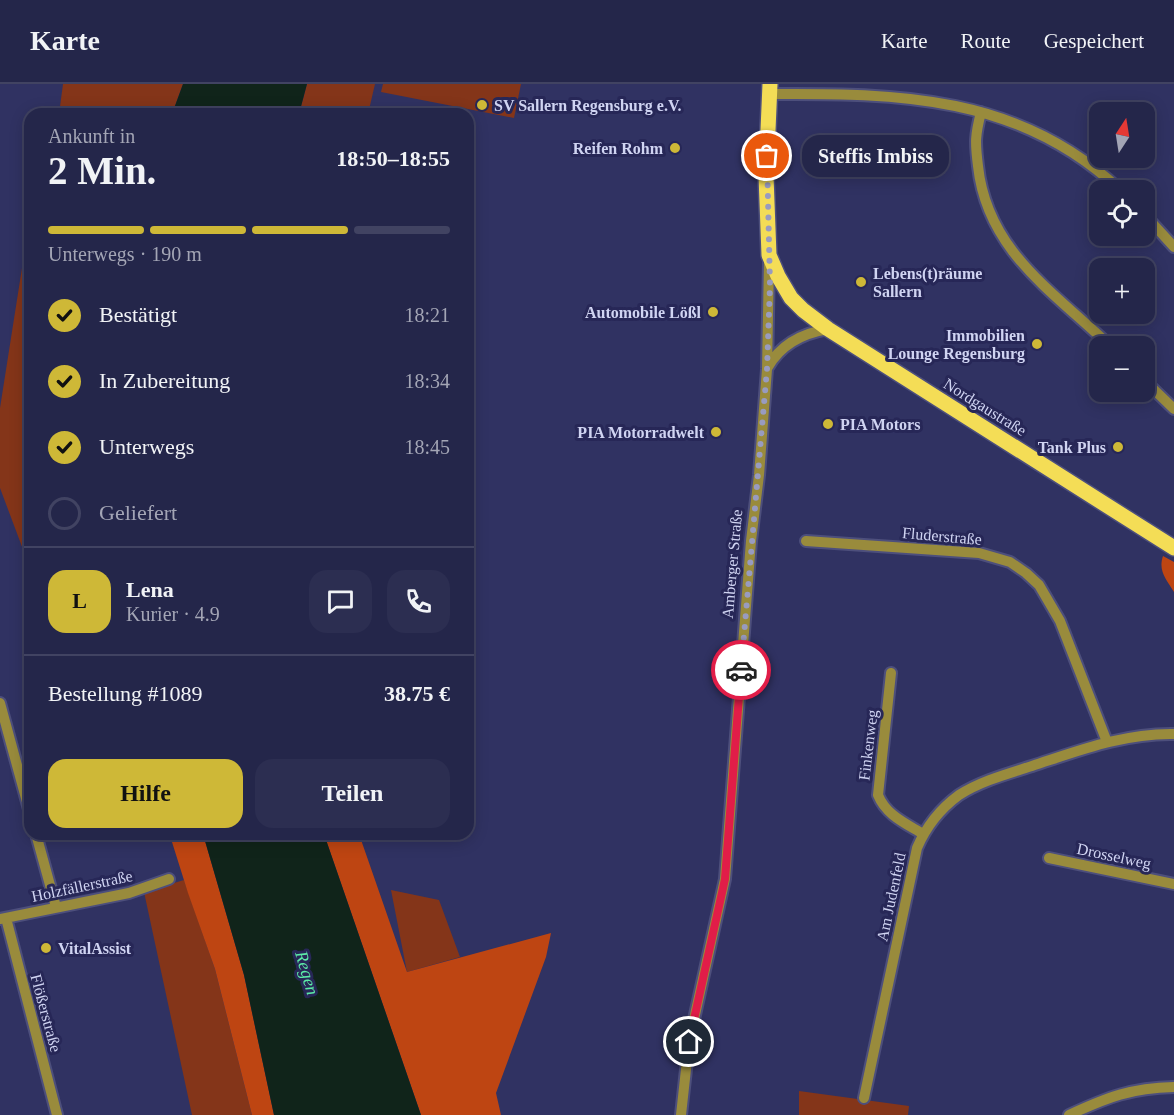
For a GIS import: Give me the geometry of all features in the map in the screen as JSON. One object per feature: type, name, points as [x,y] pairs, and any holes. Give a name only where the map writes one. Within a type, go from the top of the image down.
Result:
[{"type":"main road","name":"Amberger Straße","points":[[769,255],[766,176],[770,89]]},
{"type":"main road","name":"Nordgaustraße","points":[[769,255],[791,298],[828,329],[1174,548]]},
{"type":"street","points":[[770,89],[886,96],[949,104],[981,112],[1057,144],[1109,180]]},
{"type":"street","points":[[981,112],[975,136],[980,180],[993,222],[1005,243],[1024,264],[1100,336]]},
{"type":"street","points":[[1155,226],[1174,247]]},
{"type":"street","name":"Amberger Straße","points":[[681,1115],[689,1042],[725,879],[751,541],[759,476],[767,369],[769,255]]},
{"type":"street","points":[[767,369],[774,356],[798,338],[812,331],[828,329]]},
{"type":"street","points":[[1155,391],[1174,409]]},
{"type":"street","name":"Fluderstraße","points":[[806,541],[980,553],[1010,562],[1039,585],[1060,621],[1107,742]]},
{"type":"street","name":"Finkenweg","points":[[891,673],[878,795],[882,805],[891,815],[923,834]]},
{"type":"street","points":[[0,703],[24,791]]},
{"type":"street","name":"Am Judenfeld","points":[[864,1098],[917,848],[923,834],[939,812],[970,789],[1107,742],[1174,735]]},
{"type":"street","points":[[38,840],[56,907]]},
{"type":"street","name":"Drosselweg","points":[[1048,858],[1174,884]]},
{"type":"street","name":"Holzfällerstraße","points":[[3,919],[129,893],[169,879]]},
{"type":"street","name":"Flößerstraße","points":[[3,919],[57,1115]]},
{"type":"street","points":[[1069,1115],[1121,1093],[1174,1087]]},
{"type":"shaded area","points":[[63,84],[183,84],[174,108],[60,108]]},
{"type":"shaded area","points":[[307,84],[375,84],[369,108],[301,108]]},
{"type":"shaded area","name":"SV Sallern Regensburg e.V.","points":[[383,84],[521,84],[514,118],[474,110],[474,108],[463,108],[381,92]]},
{"type":"shaded area","points":[[24,255],[24,552],[0,488],[0,408]]},
{"type":"shaded area","points":[[1163,556],[1174,562],[1174,592],[1162,571]]},
{"type":"shaded area","points":[[171,840],[205,840],[244,975],[274,1115],[252,1115],[215,969]]},
{"type":"shaded area","points":[[326,840],[361,840],[407,972],[551,933],[546,957],[496,1093],[501,1115],[421,1115]]},
{"type":"shaded area","points":[[184,880],[215,969],[252,1115],[192,1115],[144,892]]},
{"type":"shaded area","points":[[391,890],[439,900],[460,957],[407,972]]},
{"type":"shaded area","points":[[799,1091],[909,1106],[908,1115],[799,1115]]},
{"type":"water","points":[[183,84],[307,84],[301,108],[174,108]]},
{"type":"water","name":"Regen","points":[[205,840],[326,840],[421,1115],[274,1115],[244,975]]},
{"type":"way so far","points":[[741,670],[767,369],[770,285],[767,238],[767,156]]},
{"type":"place","name":"SV Sallern Regensburg e.V.","points":[[482,105]]},
{"type":"place","name":"Reifen Rohm","points":[[675,148]]},
{"type":"place","name":"Steffis Imbiss","points":[[767,156]]},
{"type":"place","name":"Lebens(t)räume Sallern","points":[[861,282]]},
{"type":"place","name":"Automobile Lößl","points":[[713,312]]},
{"type":"place","name":"Immobilien Lounge Regensburg","points":[[1037,344]]},
{"type":"place","name":"PIA Motors","points":[[828,424]]},
{"type":"place","name":"PIA Motorradwelt","points":[[716,432]]},
{"type":"place","name":"Tank Plus","points":[[1118,447]]},
{"type":"place","name":"VitalAssist","points":[[46,948]]},
{"type":"route","points":[[689,1042],[725,879],[741,670]]}]
